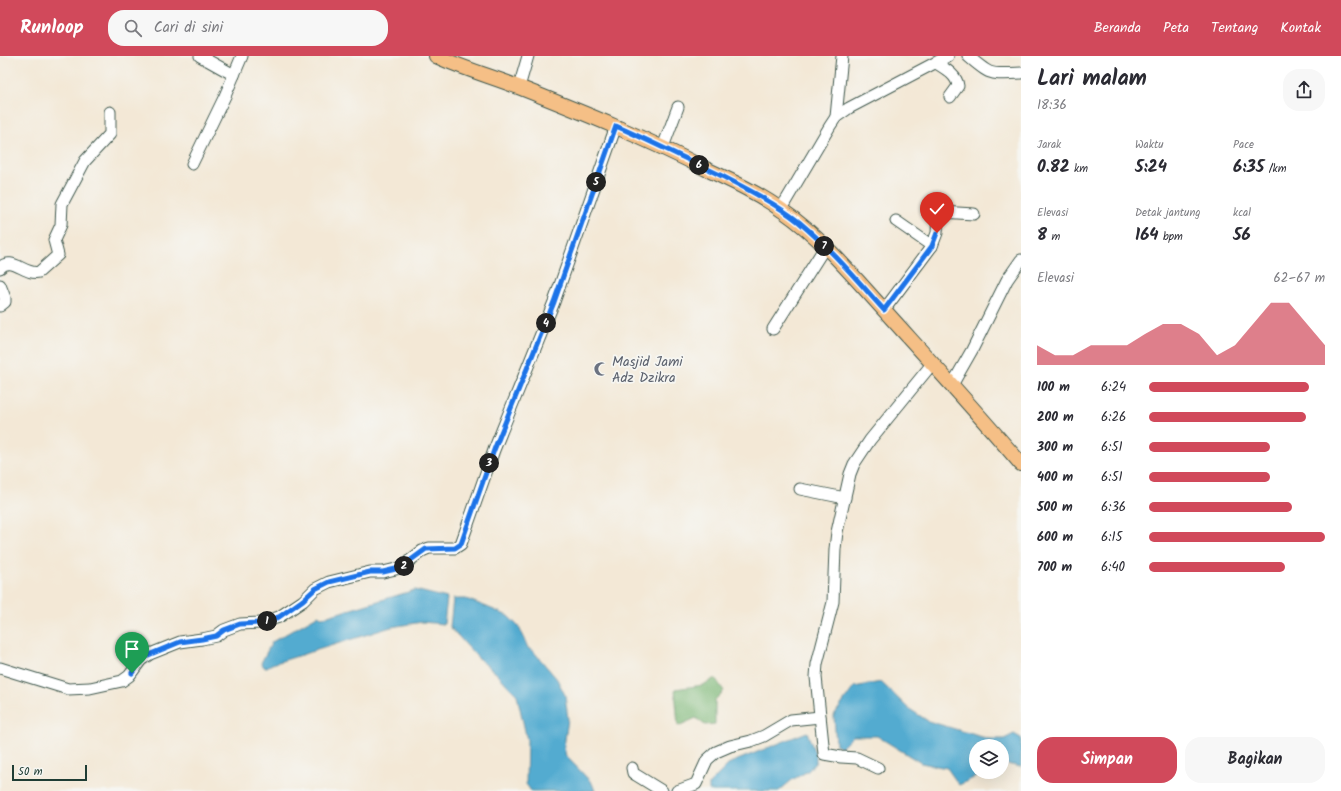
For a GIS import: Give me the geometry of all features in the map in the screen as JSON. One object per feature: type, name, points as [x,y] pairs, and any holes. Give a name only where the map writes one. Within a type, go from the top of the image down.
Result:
[{"type":"main road","points":[[436,56],[461,68],[519,87],[616,126],[738,184],[781,209],[799,222],[825,247],[952,385],[1021,464]]},
{"type":"street","points":[[200,56],[234,75]]},
{"type":"street","points":[[192,164],[242,56]]},
{"type":"street","points":[[519,87],[528,56]]},
{"type":"street","points":[[836,117],[842,56]]},
{"type":"street","points":[[781,209],[836,117],[849,108],[948,56]]},
{"type":"street","points":[[968,56],[988,72],[1002,75],[1021,73]]},
{"type":"street","points":[[936,63],[947,70],[957,82],[958,86],[950,97]]},
{"type":"street","points":[[662,147],[678,107]]},
{"type":"street","points":[[0,268],[3,264],[11,264],[29,272],[36,273],[57,257],[58,252],[54,240],[61,225],[61,207],[87,158],[110,134],[110,112]]},
{"type":"street","points":[[0,668],[68,689],[90,688],[122,681],[129,676],[141,660],[150,654],[180,642],[216,636],[224,630],[240,624],[260,623],[279,617],[303,600],[315,589],[329,582],[370,572],[383,572],[400,568],[422,551],[429,548],[458,547],[461,544],[494,450],[554,302],[616,126]]},
{"type":"street","points":[[884,310],[932,246],[937,233],[938,214],[942,212],[974,214]]},
{"type":"street","points":[[896,221],[932,246]]},
{"type":"street","points":[[773,329],[825,247]]},
{"type":"street","points":[[952,385],[972,350],[1007,280],[1021,260]]},
{"type":"street","points":[[0,285],[5,300],[0,306]]},
{"type":"street","points":[[878,768],[857,758],[828,756],[824,754],[816,677],[817,664],[833,602],[836,543],[850,474],[859,456],[895,408],[932,364]]},
{"type":"street","points":[[800,489],[845,498]]},
{"type":"street","points":[[677,791],[696,784],[707,760],[716,752],[730,746],[764,736],[791,720],[820,721]]},
{"type":"street","points":[[632,768],[633,773],[662,791]]},
{"type":"green space","points":[[715,678],[724,691],[715,700],[715,724],[705,725],[696,718],[678,726],[675,689],[703,685]]},
{"type":"water","points":[[415,590],[447,598],[444,624],[422,622],[391,627],[272,664],[265,668],[261,663],[272,642],[319,615],[321,617],[328,616]]},
{"type":"water","points":[[453,599],[466,599],[487,607],[508,616],[519,627],[528,648],[534,652],[557,679],[565,695],[568,719],[564,747],[566,756],[592,783],[595,791],[531,791],[526,784],[527,740],[517,695],[496,673],[479,659],[450,627]]},
{"type":"water","points":[[881,682],[908,708],[928,721],[989,739],[969,739],[969,779],[971,779],[959,785],[947,768],[921,763],[877,736],[853,736],[841,748],[836,745],[834,715],[854,687]]},
{"type":"water","points":[[807,732],[816,756],[816,762],[808,771],[792,780],[779,791],[709,791],[709,784],[730,763]]},
{"type":"water","points":[[1014,734],[1021,738],[1021,767],[1009,764],[1009,739],[1004,739]]},
{"type":"place","name":"Masjid Jami Adz Dzikra","points":[[601,369]]},
{"type":"route","points":[[132,673],[141,660],[146,656],[180,642],[216,636],[224,630],[240,624],[260,623],[279,617],[303,600],[315,589],[329,582],[370,572],[383,572],[400,568],[426,549],[455,548],[461,544],[494,450],[554,302],[616,126],[738,184],[781,209],[799,222],[818,240],[884,310],[932,246],[937,233]]}]
